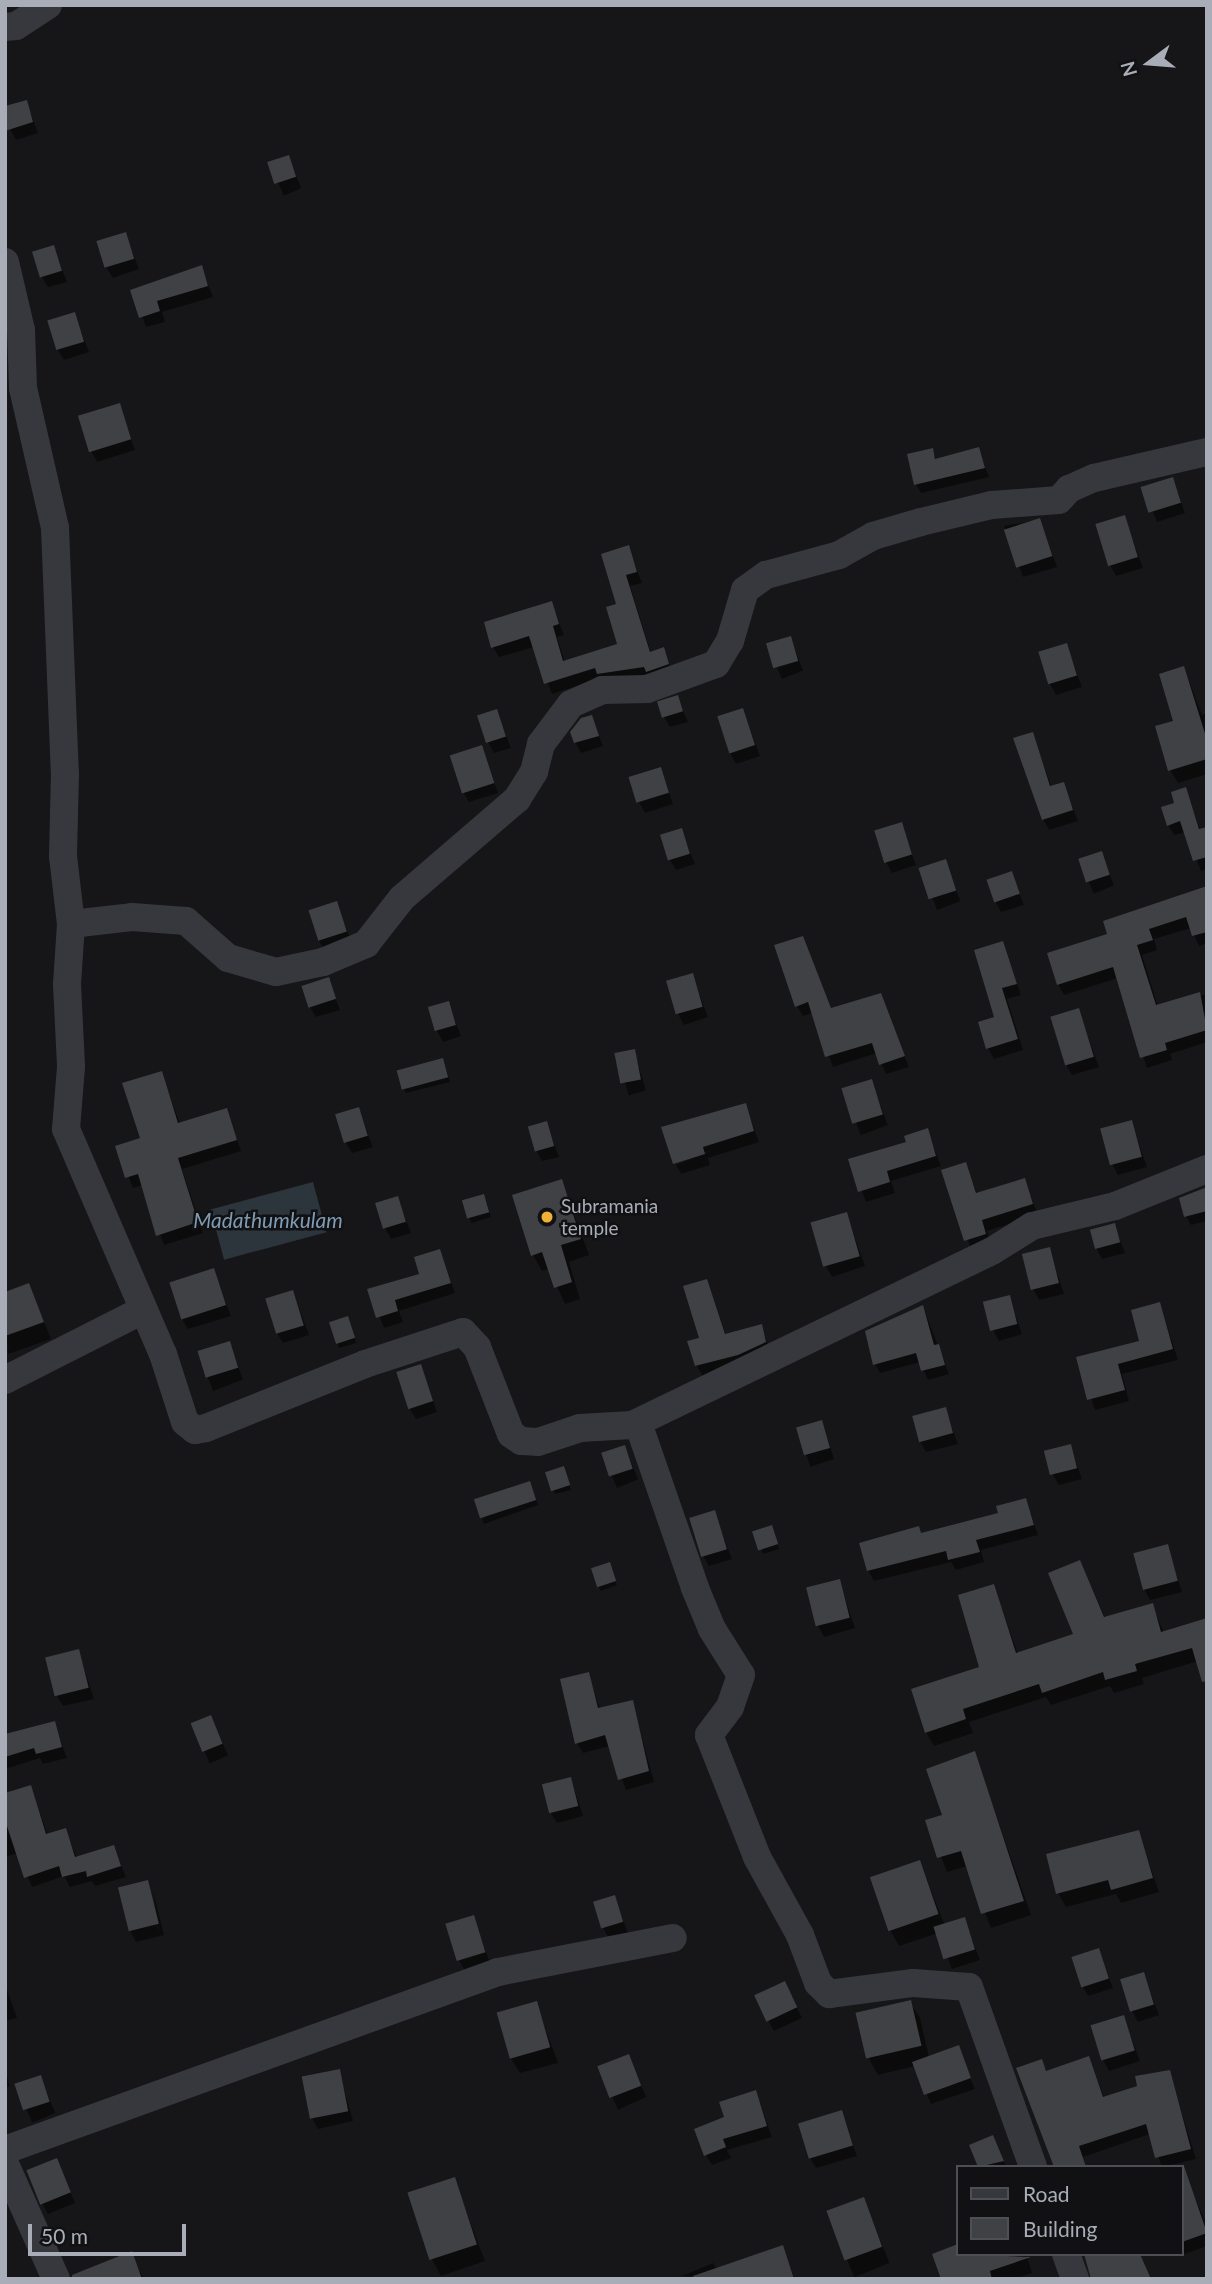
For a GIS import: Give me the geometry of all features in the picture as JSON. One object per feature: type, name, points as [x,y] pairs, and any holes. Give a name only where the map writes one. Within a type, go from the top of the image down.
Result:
[{"type":"street","points":[[5,27],[16,26],[48,5]]},
{"type":"street","points":[[5,262],[21,330],[23,388],[55,528],[65,773],[63,856],[71,925],[66,984],[71,1067],[66,1129],[141,1311],[163,1354],[184,1422],[195,1430],[463,1332],[477,1347],[511,1434],[521,1441],[538,1442],[580,1428],[638,1423],[992,1251],[1032,1226],[1115,1206],[1207,1169]]},
{"type":"street","points":[[71,925],[132,917],[186,921],[228,958],[276,972],[323,962],[366,944],[402,898],[517,799],[534,772],[541,744],[571,704],[602,690],[646,688],[716,664],[730,641],[745,590],[766,575],[839,555],[873,536],[920,522],[992,505],[1059,500],[1069,489],[1094,478],[1207,452]]},
{"type":"street","points":[[5,1380],[141,1311]]},
{"type":"street","points":[[638,1423],[695,1588],[712,1629],[741,1675],[730,1707],[709,1735],[757,1857],[800,1935],[818,1983],[829,1994],[913,1983],[969,1987],[1032,2165]]},
{"type":"street","points":[[5,2150],[498,1972],[673,1938]]},
{"type":"street","points":[[5,2164],[56,2279]]},
{"type":"street","points":[[1067,2256],[1075,2279]]},
{"type":"water","name":"Madathumkulam","points":[[313,1182],[326,1232],[224,1260],[211,1209]]},
{"type":"building","points":[[27,100],[33,122],[5,131],[5,106]]},
{"type":"building","points":[[289,155],[296,177],[274,184],[267,162]]},
{"type":"building","points":[[126,232],[134,259],[105,268],[96,241]]},
{"type":"building","points":[[54,245],[62,271],[40,278],[32,252]]},
{"type":"building","points":[[202,265],[208,286],[157,301],[160,311],[139,318],[130,290]]},
{"type":"building","points":[[75,312],[84,342],[56,350],[47,320]]},
{"type":"building","points":[[120,403],[131,439],[89,452],[78,416]]},
{"type":"building","points":[[979,447],[985,468],[914,485],[907,454],[933,448],[935,459]]},
{"type":"building","points":[[1173,477],[1181,503],[1148,513],[1140,487]]},
{"type":"building","points":[[1125,515],[1138,557],[1108,566],[1095,524]]},
{"type":"building","points":[[1040,518],[1052,556],[1016,568],[1004,530]]},
{"type":"building","points":[[629,545],[637,572],[626,575],[650,652],[664,647],[669,664],[646,672],[644,667],[597,674],[595,668],[544,684],[529,636],[491,648],[484,622],[552,601],[559,624],[553,626],[563,661],[617,644],[606,607],[616,604],[601,554]]},
{"type":"building","points":[[791,636],[798,661],[773,668],[766,643]]},
{"type":"building","points":[[1067,643],[1077,676],[1048,684],[1038,652]]},
{"type":"building","points":[[1184,666],[1207,740],[1207,759],[1168,771],[1155,726],[1173,721],[1159,674]]},
{"type":"building","points":[[678,695],[683,711],[662,718],[657,701]]},
{"type":"building","points":[[743,708],[755,745],[729,753],[717,716]]},
{"type":"building","points":[[497,709],[506,737],[486,743],[477,715]]},
{"type":"building","points":[[592,715],[599,736],[574,743],[570,732],[581,718]]},
{"type":"building","points":[[1033,732],[1050,786],[1064,782],[1073,810],[1042,820],[1013,738]]},
{"type":"building","points":[[482,745],[494,783],[462,794],[450,756]]},
{"type":"building","points":[[661,767],[669,793],[636,803],[628,777]]},
{"type":"building","points":[[1186,787],[1199,829],[1207,827],[1207,857],[1193,861],[1180,821],[1167,826],[1161,807],[1174,803],[1171,792]]},
{"type":"building","points":[[902,822],[912,855],[884,863],[874,830]]},
{"type":"building","points":[[682,828],[690,854],[668,861],[660,835]]},
{"type":"building","points":[[1102,851],[1110,875],[1086,883],[1078,859]]},
{"type":"building","points":[[946,859],[956,890],[929,899],[918,868]]},
{"type":"building","points":[[1012,871],[1020,894],[994,902],[986,880]]},
{"type":"building","points":[[1207,886],[1207,932],[1192,936],[1186,917],[1149,929],[1153,940],[1137,945],[1156,1005],[1200,992],[1207,1030],[1165,1043],[1167,1050],[1140,1058],[1113,967],[1057,985],[1047,953],[1107,934],[1103,921]]},
{"type":"building","points":[[337,901],[347,931],[318,941],[308,910]]},
{"type":"building","points":[[803,936],[831,1008],[881,993],[905,1056],[879,1065],[872,1043],[825,1057],[808,1002],[795,1007],[774,945]]},
{"type":"building","points":[[1003,941],[1017,984],[1002,988],[1018,1039],[986,1049],[978,1022],[994,1017],[974,950]]},
{"type":"building","points":[[693,973],[703,1007],[676,1014],[666,981]]},
{"type":"building","points":[[329,977],[336,999],[309,1008],[301,986]]},
{"type":"building","points":[[449,1001],[456,1025],[435,1031],[428,1007]]},
{"type":"building","points":[[1079,1008],[1094,1057],[1065,1066],[1050,1017]]},
{"type":"building","points":[[635,1049],[641,1079],[620,1083],[614,1053]]},
{"type":"building","points":[[443,1058],[448,1077],[402,1090],[397,1070]]},
{"type":"building","points":[[162,1071],[178,1123],[227,1108],[237,1140],[178,1158],[198,1222],[156,1236],[138,1174],[125,1178],[115,1146],[140,1138],[122,1083]]},
{"type":"building","points":[[872,1079],[883,1114],[852,1124],[841,1088]]},
{"type":"building","points":[[746,1103],[754,1131],[703,1147],[705,1154],[673,1164],[661,1127]]},
{"type":"building","points":[[359,1107],[368,1136],[344,1143],[335,1114]]},
{"type":"building","points":[[1132,1120],[1142,1157],[1110,1165],[1100,1129]]},
{"type":"building","points":[[547,1121],[554,1146],[535,1152],[528,1127]]},
{"type":"building","points":[[928,1128],[936,1156],[887,1171],[890,1182],[858,1192],[848,1159],[906,1142],[904,1136]]},
{"type":"building","points":[[966,1162],[976,1193],[1025,1178],[1033,1204],[982,1220],[986,1234],[964,1241],[941,1170]]},
{"type":"building","name":"Subramania temple","points":[[562,1179],[581,1239],[561,1245],[572,1282],[554,1288],[542,1252],[531,1256],[512,1195]]},
{"type":"building","points":[[1207,1187],[1207,1211],[1184,1217],[1179,1198]]},
{"type":"building","points":[[484,1194],[489,1212],[467,1219],[462,1200]]},
{"type":"building","points":[[398,1196],[406,1222],[383,1229],[375,1203]]},
{"type":"building","points":[[847,1212],[860,1256],[823,1267],[810,1222]]},
{"type":"building","points":[[1115,1223],[1120,1242],[1095,1249],[1090,1230]]},
{"type":"building","points":[[1050,1247],[1059,1283],[1031,1290],[1022,1254]]},
{"type":"building","points":[[440,1249],[451,1283],[395,1300],[398,1311],[376,1318],[367,1289],[419,1274],[414,1257]]},
{"type":"building","points":[[214,1268],[226,1305],[181,1320],[169,1283]]},
{"type":"building","points":[[707,1279],[725,1334],[762,1324],[766,1342],[738,1355],[695,1366],[687,1341],[699,1338],[683,1286]]},
{"type":"building","points":[[29,1283],[44,1322],[5,1336],[5,1292]]},
{"type":"building","points":[[293,1290],[304,1325],[276,1334],[265,1298]]},
{"type":"building","points":[[1010,1295],[1017,1324],[990,1331],[983,1302]]},
{"type":"building","points":[[1160,1302],[1173,1349],[1118,1364],[1125,1390],[1087,1400],[1076,1357],[1139,1341],[1131,1310]]},
{"type":"building","points":[[923,1305],[934,1345],[939,1344],[945,1365],[921,1371],[916,1353],[873,1365],[865,1331]]},
{"type":"building","points":[[348,1316],[355,1338],[336,1344],[329,1322]]},
{"type":"building","points":[[230,1341],[238,1368],[206,1378],[197,1351]]},
{"type":"building","points":[[421,1364],[433,1401],[408,1409],[396,1372]]},
{"type":"building","points":[[946,1407],[953,1433],[919,1442],[912,1416]]},
{"type":"building","points":[[822,1420],[830,1448],[804,1455],[796,1427]]},
{"type":"building","points":[[1071,1444],[1077,1468],[1050,1475],[1044,1451]]},
{"type":"building","points":[[625,1445],[633,1469],[609,1477],[601,1453]]},
{"type":"building","points":[[564,1466],[570,1485],[551,1491],[545,1472]]},
{"type":"building","points":[[530,1481],[536,1500],[480,1518],[474,1499]]},
{"type":"building","points":[[1026,1498],[1034,1525],[976,1540],[980,1552],[948,1560],[946,1551],[867,1571],[859,1543],[919,1526],[921,1533],[998,1513],[996,1506]]},
{"type":"building","points":[[715,1510],[727,1549],[701,1557],[689,1518]]},
{"type":"building","points":[[772,1525],[778,1544],[758,1551],[752,1531]]},
{"type":"building","points":[[1168,1544],[1178,1581],[1143,1590],[1133,1553]]},
{"type":"building","points":[[1080,1560],[1104,1617],[1153,1603],[1161,1632],[1207,1618],[1207,1681],[1202,1682],[1192,1648],[1135,1664],[1137,1671],[1105,1680],[1103,1672],[1042,1693],[1039,1684],[963,1709],[966,1719],[925,1733],[911,1689],[979,1667],[958,1595],[994,1584],[1016,1653],[1073,1634],[1048,1573]]},
{"type":"building","points":[[610,1562],[616,1581],[597,1587],[591,1568]]},
{"type":"building","points":[[840,1579],[850,1618],[816,1626],[806,1587]]},
{"type":"building","points":[[79,1649],[89,1688],[55,1696],[45,1657]]},
{"type":"building","points":[[589,1672],[598,1708],[633,1700],[649,1771],[618,1780],[605,1735],[575,1744],[560,1679]]},
{"type":"building","points":[[211,1715],[223,1744],[202,1752],[191,1723]]},
{"type":"building","points":[[55,1721],[62,1747],[36,1754],[34,1748],[5,1757],[5,1734]]},
{"type":"building","points":[[975,1751],[1024,1901],[981,1914],[961,1851],[937,1858],[925,1820],[942,1815],[926,1769]]},
{"type":"building","points":[[571,1777],[578,1806],[549,1813],[542,1784]]},
{"type":"building","points":[[31,1785],[46,1834],[66,1828],[75,1857],[114,1845],[121,1866],[87,1877],[86,1871],[62,1877],[59,1866],[24,1878],[5,1820],[5,1793]]},
{"type":"building","points":[[1139,1830],[1153,1878],[1111,1890],[1108,1880],[1056,1894],[1046,1854]]},
{"type":"building","points":[[920,1860],[939,1914],[888,1931],[870,1877]]},
{"type":"building","points":[[148,1880],[159,1924],[129,1931],[118,1887]]},
{"type":"building","points":[[615,1895],[623,1922],[601,1929],[593,1902]]},
{"type":"building","points":[[474,1915],[485,1952],[457,1961],[445,1924]]},
{"type":"building","points":[[965,1917],[975,1950],[943,1959],[933,1927]]},
{"type":"building","points":[[1099,1948],[1109,1978],[1081,1987],[1071,1957]]},
{"type":"building","points":[[1144,1972],[1154,2005],[1130,2012],[1120,1979]]},
{"type":"building","points":[[785,1981],[797,2007],[766,2022],[754,1995]]},
{"type":"building","points":[[911,2000],[922,2046],[866,2059],[855,2013]]},
{"type":"building","points":[[537,2001],[550,2047],[510,2059],[497,2013]]},
{"type":"building","points":[[1124,2015],[1135,2050],[1101,2061],[1091,2025]]},
{"type":"building","points":[[959,2045],[971,2078],[924,2095],[912,2062]]},
{"type":"building","points":[[629,2054],[641,2086],[609,2098],[597,2066]]},
{"type":"building","points":[[1089,2056],[1103,2097],[1137,2086],[1135,2076],[1170,2070],[1191,2149],[1155,2158],[1146,2124],[1079,2146],[1085,2165],[1053,2165],[1016,2068],[1042,2059],[1046,2071]]},
{"type":"building","points":[[340,2069],[348,2111],[310,2119],[302,2076]]},
{"type":"building","points":[[41,2075],[50,2102],[23,2110],[14,2084]]},
{"type":"building","points":[[756,2090],[767,2126],[723,2139],[726,2147],[704,2156],[694,2129],[724,2117],[719,2102]]},
{"type":"building","points":[[842,2110],[853,2145],[809,2159],[798,2123]]},
{"type":"building","points":[[993,2135],[1004,2161],[977,2165],[969,2145]]},
{"type":"building","points":[[57,2158],[71,2192],[40,2205],[26,2170]]},
{"type":"building","points":[[1184,2166],[1207,2233],[1184,2241]]},
{"type":"building","points":[[455,2177],[477,2245],[429,2260],[407,2192]]},
{"type":"building","points":[[864,2197],[882,2247],[845,2260],[826,2211]]},
{"type":"building","points":[[783,2245],[794,2279],[694,2279],[693,2276]]},
{"type":"building","points":[[956,2245],[956,2256],[1031,2257],[990,2271],[992,2279],[941,2279],[932,2254]]},
{"type":"building","points":[[132,2251],[142,2279],[72,2279],[72,2275]]},
{"type":"building","points":[[1085,2256],[1141,2256],[1151,2279],[1091,2279]]},
{"type":"place","name":"Subramania temple","points":[[547,1217]]}]
